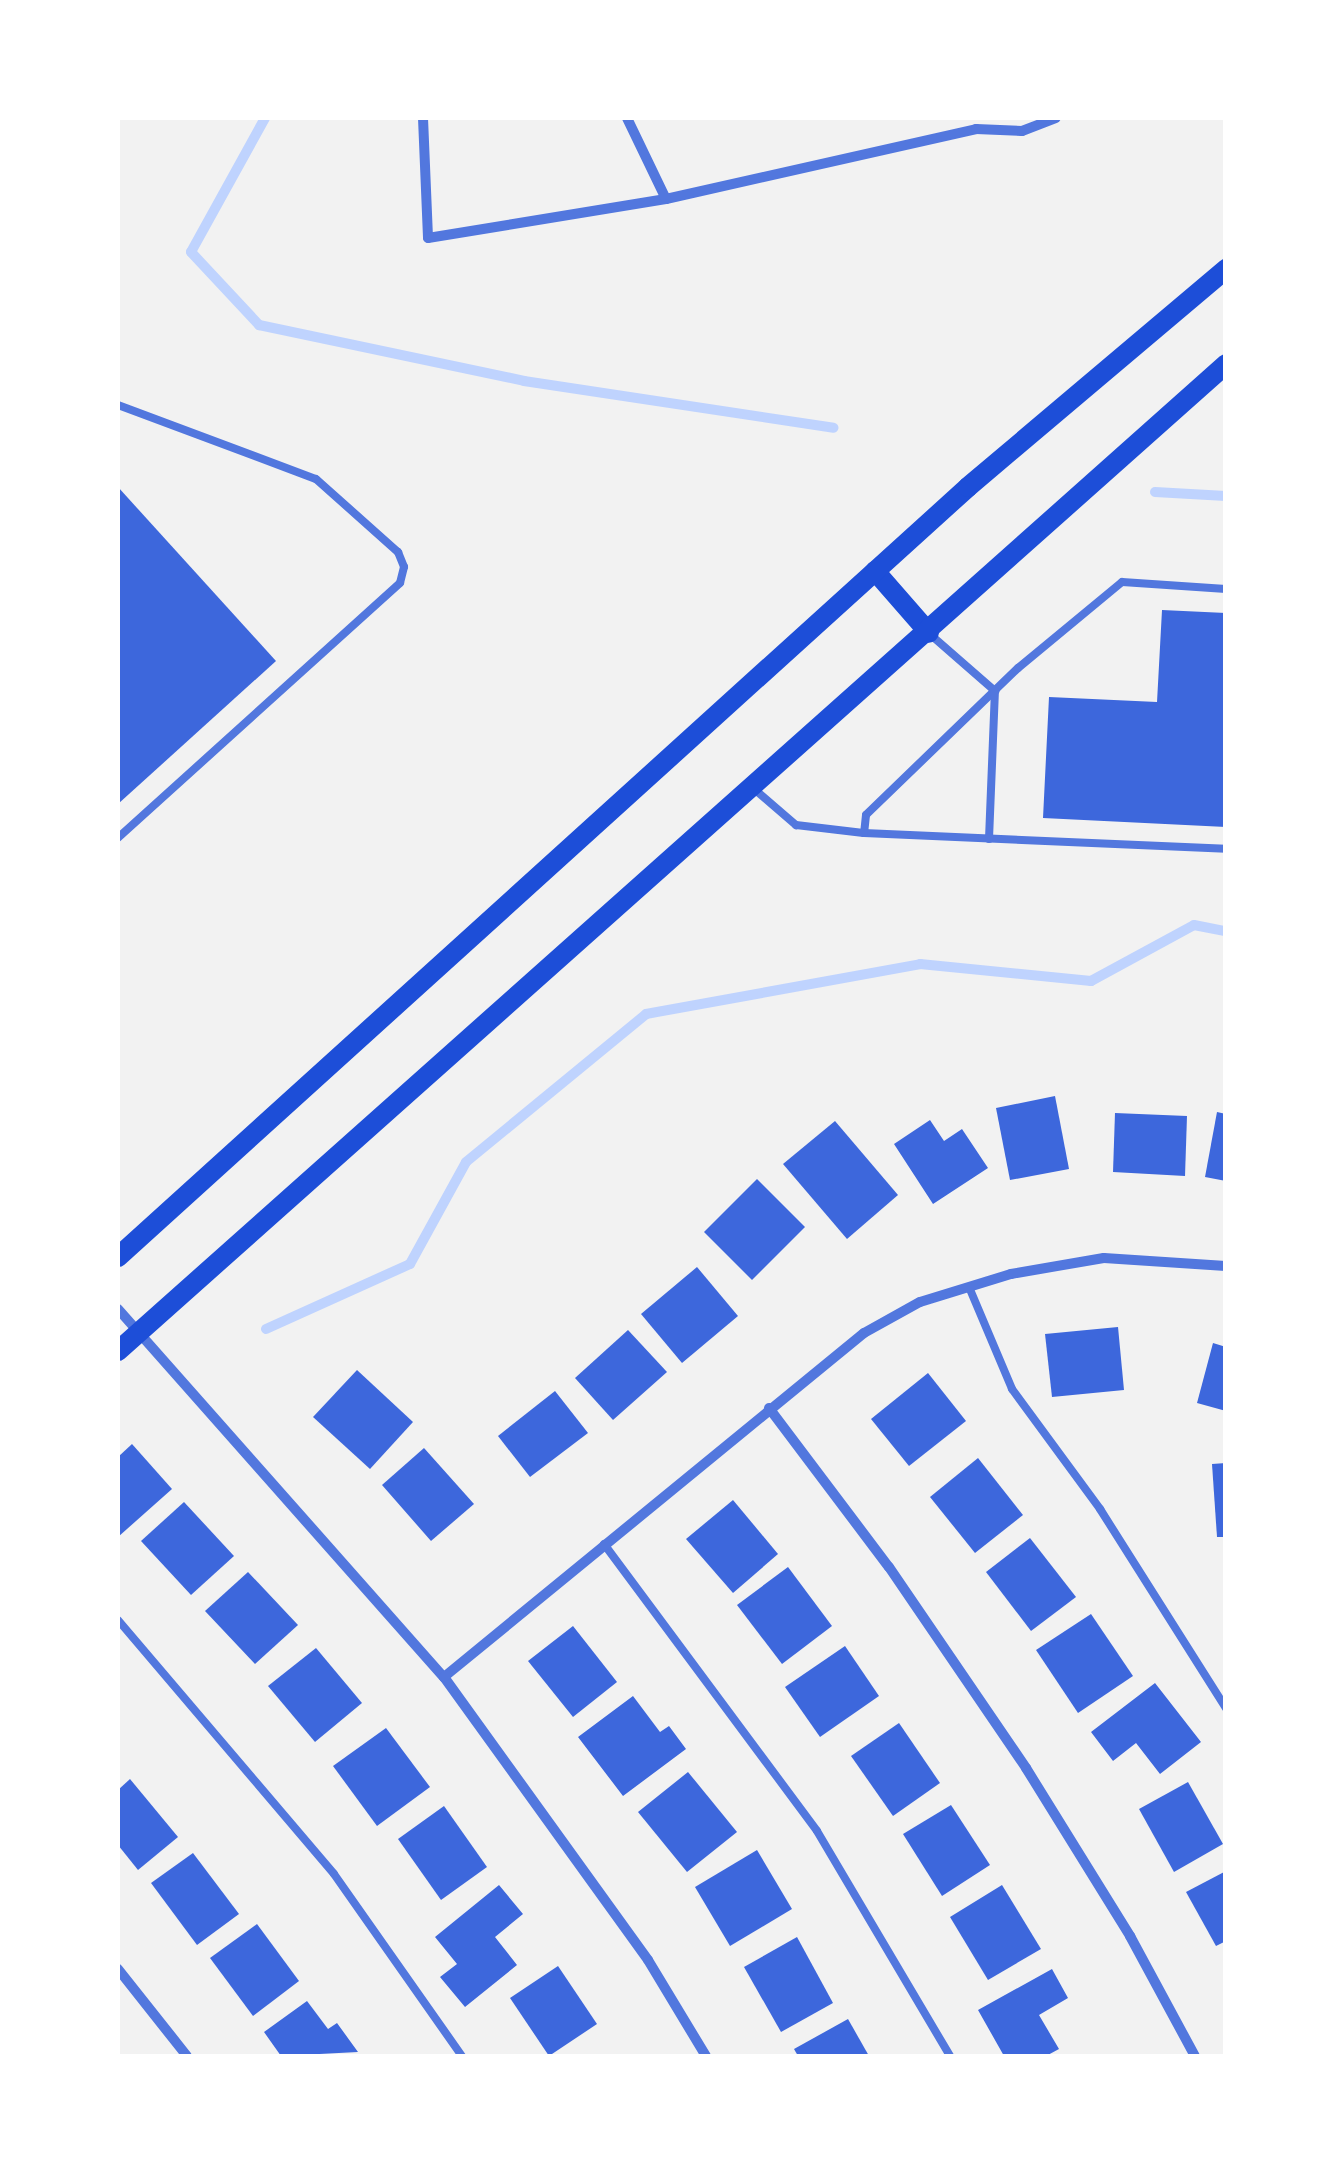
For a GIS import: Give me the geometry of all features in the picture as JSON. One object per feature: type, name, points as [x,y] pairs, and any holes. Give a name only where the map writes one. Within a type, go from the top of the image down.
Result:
[{"type":"main road","points":[[118,1257],[874,571],[1226,269]]},
{"type":"main road","points":[[118,1352],[1226,364]]},
{"type":"main road","points":[[874,571],[928,633]]},
{"type":"street","points":[[423,118],[428,238],[666,199],[973,123],[1022,131],[1056,118]]},
{"type":"street","points":[[627,118],[666,199]]},
{"type":"street","points":[[444,1677],[864,1333],[920,1302],[968,1287],[1104,1258],[1226,1266]]},
{"type":"street","points":[[118,1309],[444,1677],[626,1930],[706,2056]]},
{"type":"street","points":[[769,1408],[890,1567],[1026,1768],[1130,1936],[1195,2056]]},
{"type":"street","points":[[118,1969],[187,2056]]},
{"type":"lane","points":[[118,405],[316,479],[398,552],[404,568],[400,583],[118,838]]},
{"type":"lane","points":[[864,833],[866,815],[995,691],[1122,582],[1226,588]]},
{"type":"lane","points":[[928,633],[995,691]]},
{"type":"lane","points":[[988,839],[995,691]]},
{"type":"lane","points":[[753,788],[796,825],[864,833],[1226,850]]},
{"type":"lane","points":[[968,1287],[1012,1390],[1100,1510],[1226,1708]]},
{"type":"lane","points":[[604,1544],[817,1831],[950,2056]]},
{"type":"lane","points":[[118,1620],[323,1860],[462,2056]]},
{"type":"building","points":[[118,487],[276,661],[118,804]]},
{"type":"building","points":[[1162,610],[1226,613],[1226,827],[1043,818],[1049,697],[1157,702]]},
{"type":"building","points":[[1055,1096],[1069,1169],[1010,1180],[996,1108]]},
{"type":"building","points":[[1217,1112],[1226,1114],[1226,1181],[1205,1177]]},
{"type":"building","points":[[1115,1113],[1187,1116],[1185,1176],[1113,1172]]},
{"type":"building","points":[[930,1120],[944,1141],[962,1129],[988,1168],[933,1204],[894,1144]]},
{"type":"building","points":[[835,1121],[898,1195],[847,1239],[783,1164]]},
{"type":"building","points":[[757,1179],[805,1227],[752,1280],[704,1232]]},
{"type":"building","points":[[697,1267],[738,1316],[682,1363],[641,1314]]},
{"type":"building","points":[[1118,1327],[1124,1390],[1052,1397],[1045,1334]]},
{"type":"building","points":[[628,1330],[667,1372],[613,1420],[575,1378]]},
{"type":"building","points":[[1213,1343],[1226,1347],[1226,1411],[1197,1403]]},
{"type":"building","points":[[357,1370],[413,1422],[370,1469],[313,1417]]},
{"type":"building","points":[[928,1373],[966,1421],[909,1466],[871,1419]]},
{"type":"building","points":[[555,1391],[588,1433],[530,1477],[498,1436]]},
{"type":"building","points":[[132,1444],[172,1489],[118,1537],[118,1457]]},
{"type":"building","points":[[424,1448],[474,1504],[431,1541],[382,1485]]},
{"type":"building","points":[[978,1458],[1023,1515],[975,1553],[930,1497]]},
{"type":"building","points":[[1226,1463],[1226,1537],[1217,1537],[1212,1464]]},
{"type":"building","points":[[733,1500],[778,1554],[733,1593],[686,1539]]},
{"type":"building","points":[[184,1502],[234,1556],[191,1595],[141,1541]]},
{"type":"building","points":[[1030,1538],[1076,1597],[1031,1631],[986,1572]]},
{"type":"building","points":[[788,1567],[832,1626],[782,1664],[737,1605]]},
{"type":"building","points":[[248,1572],[298,1625],[255,1664],[205,1611]]},
{"type":"building","points":[[1091,1614],[1133,1676],[1078,1713],[1036,1650]]},
{"type":"building","points":[[573,1626],[617,1682],[573,1717],[528,1661]]},
{"type":"building","points":[[845,1646],[879,1696],[820,1737],[785,1687]]},
{"type":"building","points":[[316,1648],[362,1703],[315,1742],[268,1686]]},
{"type":"building","points":[[1155,1683],[1201,1742],[1160,1774],[1136,1743],[1113,1761],[1091,1732]]},
{"type":"building","points":[[633,1696],[660,1732],[669,1726],[686,1749],[623,1796],[578,1737]]},
{"type":"building","points":[[899,1723],[940,1783],[893,1816],[851,1756]]},
{"type":"building","points":[[386,1728],[430,1787],[377,1826],[333,1766]]},
{"type":"building","points":[[688,1772],[737,1832],[687,1872],[638,1812]]},
{"type":"building","points":[[130,1779],[178,1837],[138,1870],[118,1845],[118,1790]]},
{"type":"building","points":[[1188,1782],[1223,1844],[1174,1872],[1139,1809]]},
{"type":"building","points":[[951,1805],[990,1865],[942,1896],[903,1834]]},
{"type":"building","points":[[444,1806],[487,1867],[441,1900],[398,1839]]},
{"type":"building","points":[[757,1850],[792,1909],[730,1946],[695,1887]]},
{"type":"building","points":[[193,1853],[239,1914],[197,1945],[151,1883]]},
{"type":"building","points":[[1226,1871],[1226,1941],[1216,1946],[1186,1892]]},
{"type":"building","points":[[499,1885],[523,1914],[495,1937],[517,1965],[465,2007],[440,1977],[457,1964],[435,1937]]},
{"type":"building","points":[[1002,1885],[1041,1949],[988,1980],[950,1917]]},
{"type":"building","points":[[257,1924],[299,1981],[253,2016],[210,1958]]},
{"type":"building","points":[[797,1937],[833,2003],[781,2032],[744,1967]]},
{"type":"building","points":[[558,1966],[597,2024],[549,2056],[510,1998]]},
{"type":"building","points":[[1052,1969],[1068,1998],[1039,2015],[1059,2049],[1046,2056],[1004,2056],[978,2010]]},
{"type":"building","points":[[307,2001],[328,2029],[337,2023],[358,2052],[281,2056],[264,2032]]},
{"type":"building","points":[[848,2019],[869,2056],[798,2056],[794,2049]]},
{"type":"waterway","points":[[265,118],[191,252],[259,325],[524,381],[833,428]]},
{"type":"waterway","points":[[1155,492],[1226,496]]},
{"type":"waterway","points":[[266,1329],[410,1264],[466,1162],[646,1014],[920,964],[1091,981],[1194,925],[1226,931]]}]
